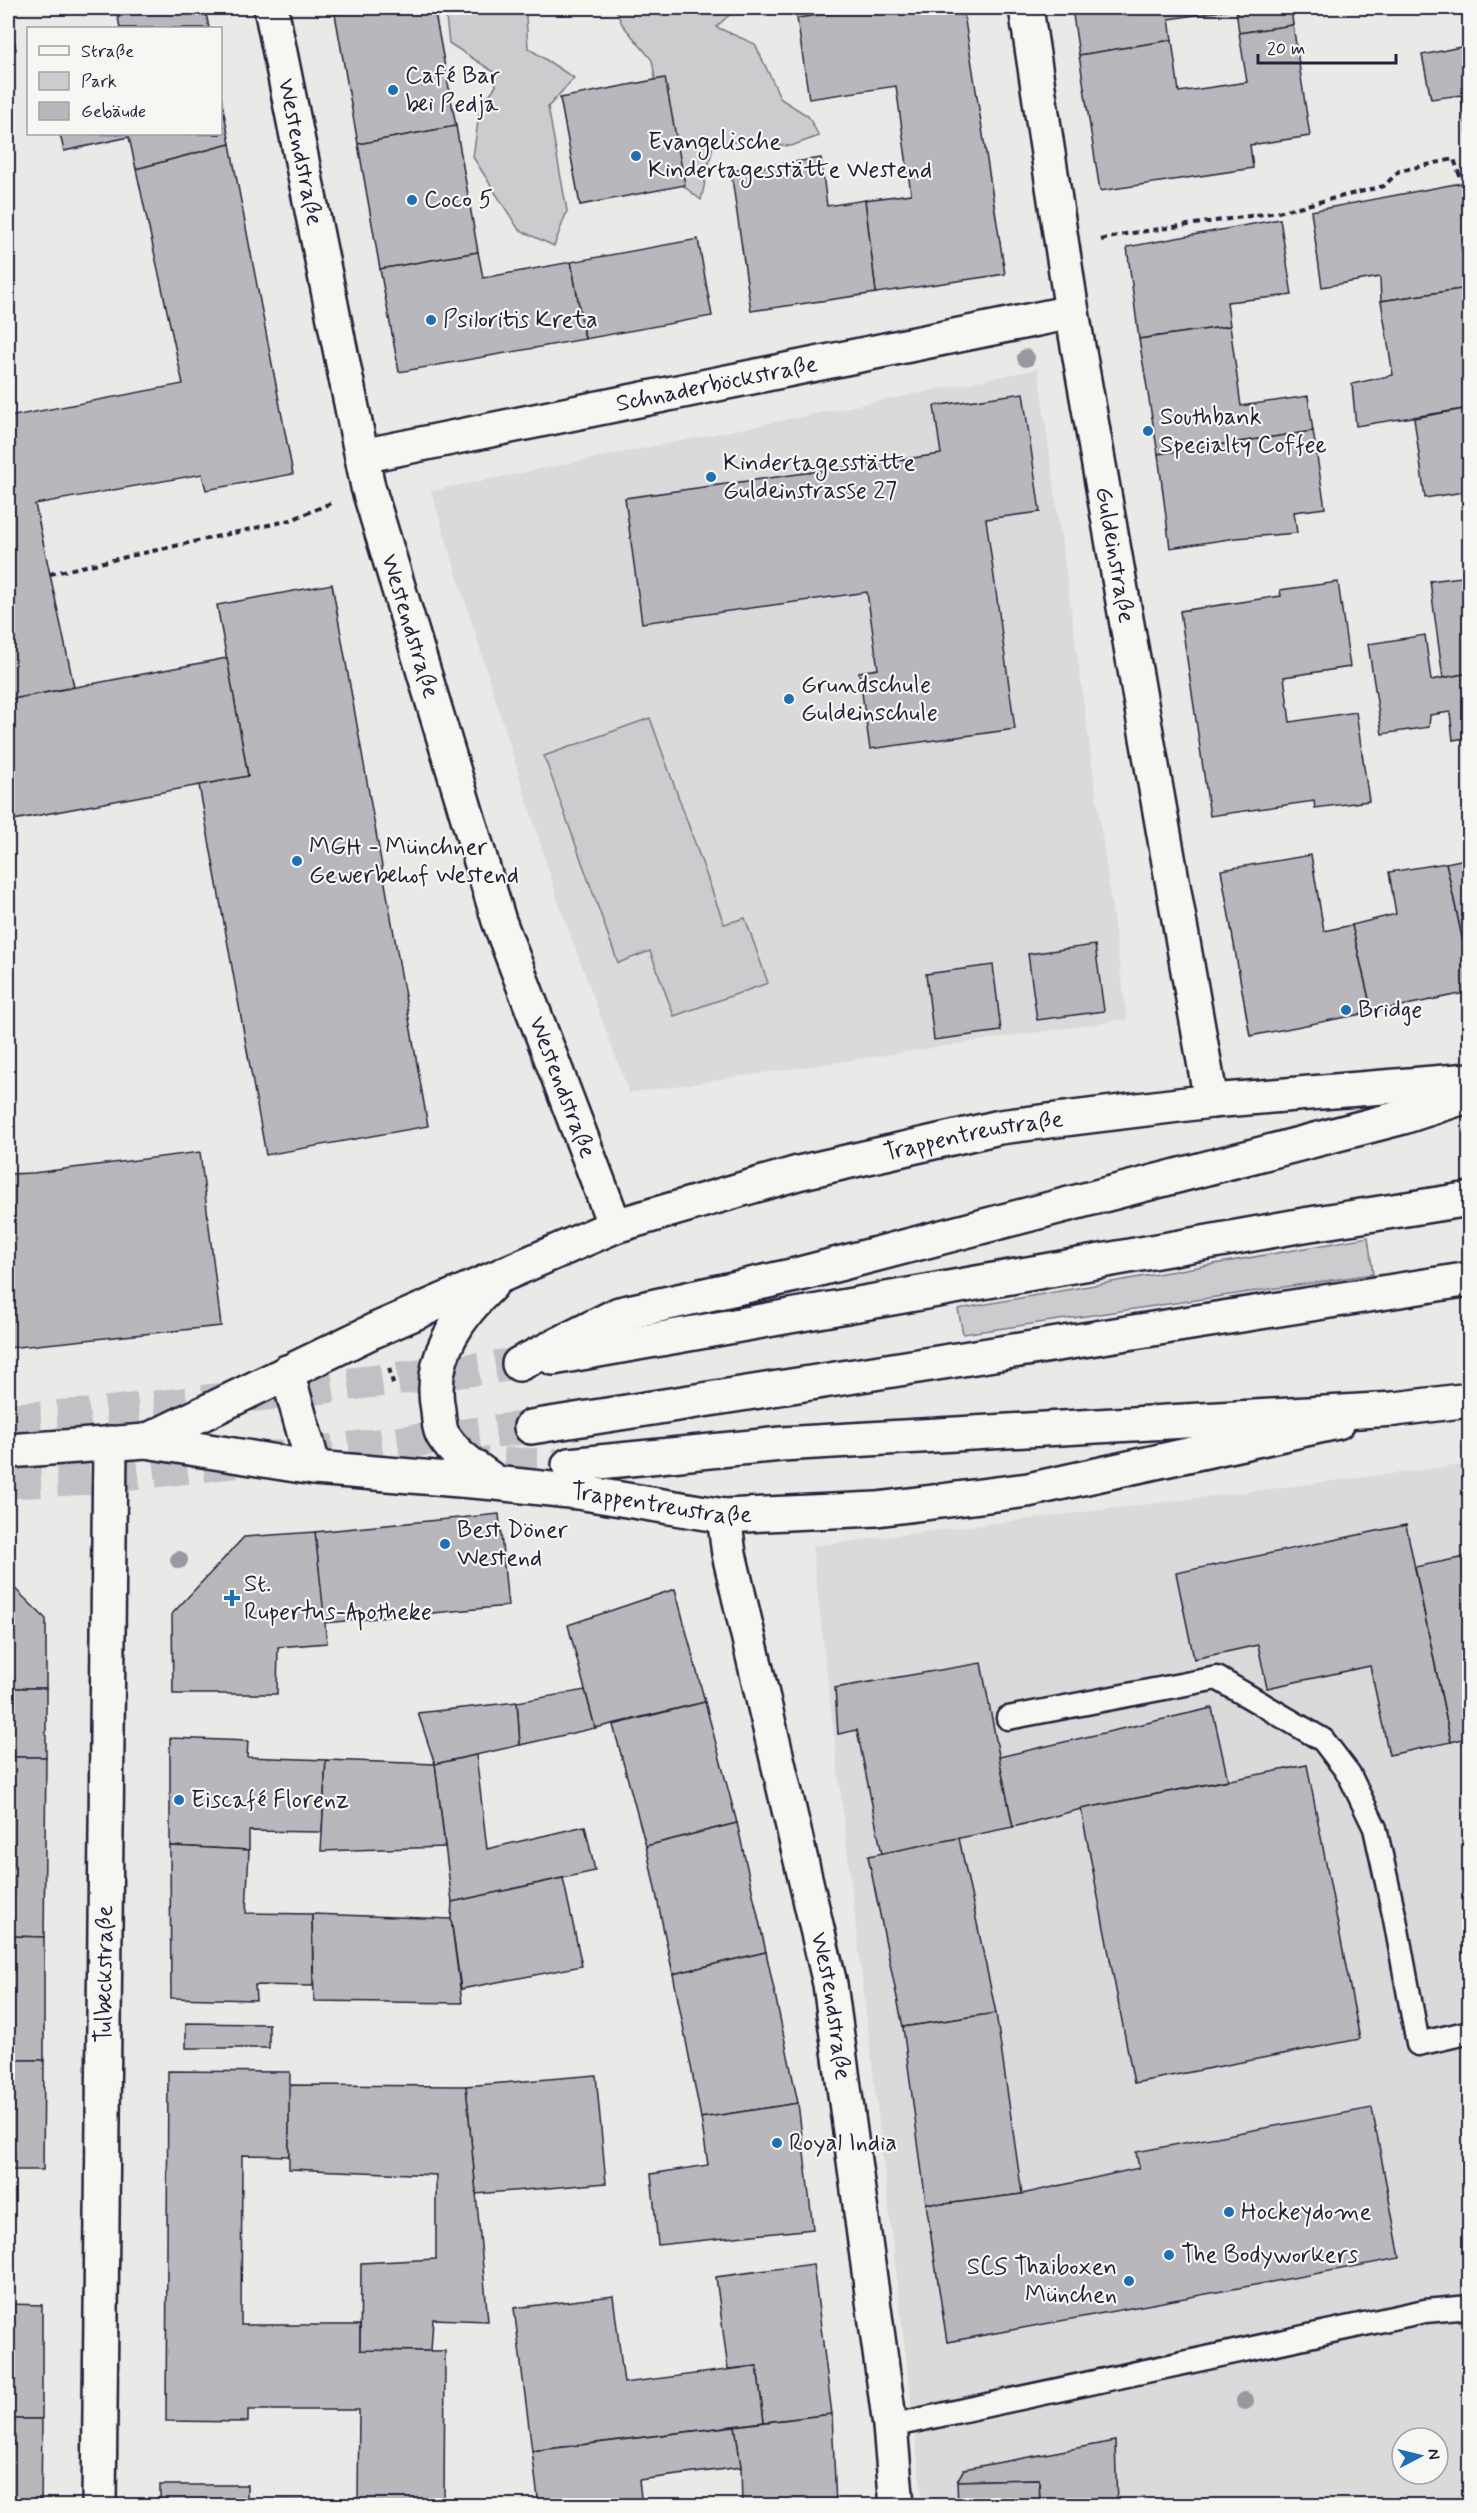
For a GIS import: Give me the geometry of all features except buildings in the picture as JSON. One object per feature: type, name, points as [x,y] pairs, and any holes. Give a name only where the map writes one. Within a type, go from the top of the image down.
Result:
[{"type":"main road","name":"Westendstraße","points":[[271,8],[362,456],[378,519],[499,921],[615,1226]]},
{"type":"main road","name":"Guldeinstraße","points":[[1026,8],[1072,312],[1211,1101]]},
{"type":"main road","name":"Schnaderböckstraße","points":[[362,456],[1072,312]]},
{"type":"main road","name":"Trappentreustraße","points":[[146,1441],[373,1331],[615,1226],[798,1173],[1000,1127],[1211,1101],[1470,1080]]},
{"type":"main road","points":[[1470,1095],[1403,1117],[800,1274],[619,1314],[519,1364],[1304,1225],[1470,1199]]},
{"type":"main road","name":"Trappentreustraße","points":[[496,1483],[457,1454],[442,1434],[435,1398],[437,1368],[449,1337],[470,1305],[499,1278]]},
{"type":"main road","points":[[531,1426],[1470,1279]]},
{"type":"main road","points":[[287,1372],[314,1468]]},
{"type":"main road","points":[[569,1465],[781,1444],[1395,1409],[1470,1400]]},
{"type":"main road","name":"Trappentreustraße","points":[[8,1451],[146,1441],[314,1468],[578,1492],[724,1516],[877,1509],[1028,1490],[1395,1409]]},
{"type":"main road","name":"Tulbeckstraße","points":[[99,2505],[110,1443]]},
{"type":"main road","name":"Westendstraße","points":[[724,1516],[729,1554],[830,1984],[890,2426],[897,2505]]},
{"type":"lane","points":[[1008,1718],[1217,1678],[1323,1740],[1349,1774],[1375,1828],[1395,1919],[1418,2044],[1470,2032]]},
{"type":"lane","points":[[890,2426],[1425,2311],[1470,2307]]},
{"type":"path","points":[[1125,234],[1278,212],[1384,186],[1399,171],[1454,159],[1460,176]]},
{"type":"path","points":[[50,574],[291,520]]},
{"type":"shaded area","name":"Grundschule Guldeinschule","points":[[1038,369],[1127,1019],[629,1093],[560,907],[431,491]]},
{"type":"shaded area","points":[[1469,1464],[1469,2505],[923,2505],[812,1546]]},
{"type":"green space","points":[[445,8],[530,8],[526,16],[528,48],[574,78],[548,107],[567,211],[554,246],[519,230],[473,157],[480,107],[496,86],[494,72],[449,43]]},
{"type":"green space","points":[[615,8],[737,8],[716,27],[755,44],[781,99],[808,116],[819,136],[791,146],[731,142],[713,146],[701,200],[671,176],[652,60],[622,24]]},
{"type":"green space","points":[[650,718],[724,924],[745,918],[768,983],[674,1016],[650,951],[618,963],[544,756]]},
{"type":"green space","points":[[1368,1237],[1373,1274],[963,1334],[958,1309]]},
{"type":"tunnel","points":[[8,1419],[89,1415],[519,1364]]},
{"type":"tunnel","points":[[8,1482],[96,1478],[531,1427]]},
{"type":"tunnel","points":[[455,1463],[569,1465]]},
{"type":"place","name":"Café Bar bei Pedja","points":[[393,90]]},
{"type":"place","name":"Evangelische Kindertagesstätte Westend","points":[[636,156]]},
{"type":"place","name":"Coco 5","points":[[412,200]]},
{"type":"place","name":"Psiloritis Kreta","points":[[431,320]]},
{"type":"place","name":"Southbank Specialty Coffee","points":[[1148,431]]},
{"type":"place","name":"Kindertagesstätte Guldeinstrasse 27","points":[[711,477]]},
{"type":"place","name":"Grundschule Guldeinschule","points":[[789,699]]},
{"type":"place","name":"MGH - Münchner Gewerbehof Westend","points":[[297,861]]},
{"type":"place","name":"Bridge","points":[[1346,1010]]},
{"type":"place","name":"Best Döner Westend","points":[[445,1544]]},
{"type":"place","name":"St. Rupertus-Apotheke","points":[[232,1598]]},
{"type":"place","name":"Eiscafé Florenz","points":[[179,1800]]},
{"type":"place","name":"Royal India","points":[[777,2143]]},
{"type":"place","name":"Hockeydome","points":[[1229,2212]]},
{"type":"place","name":"The Bodyworkers","points":[[1169,2255]]},
{"type":"place","name":"SCS Thaiboxen München","points":[[1129,2281]]}]
